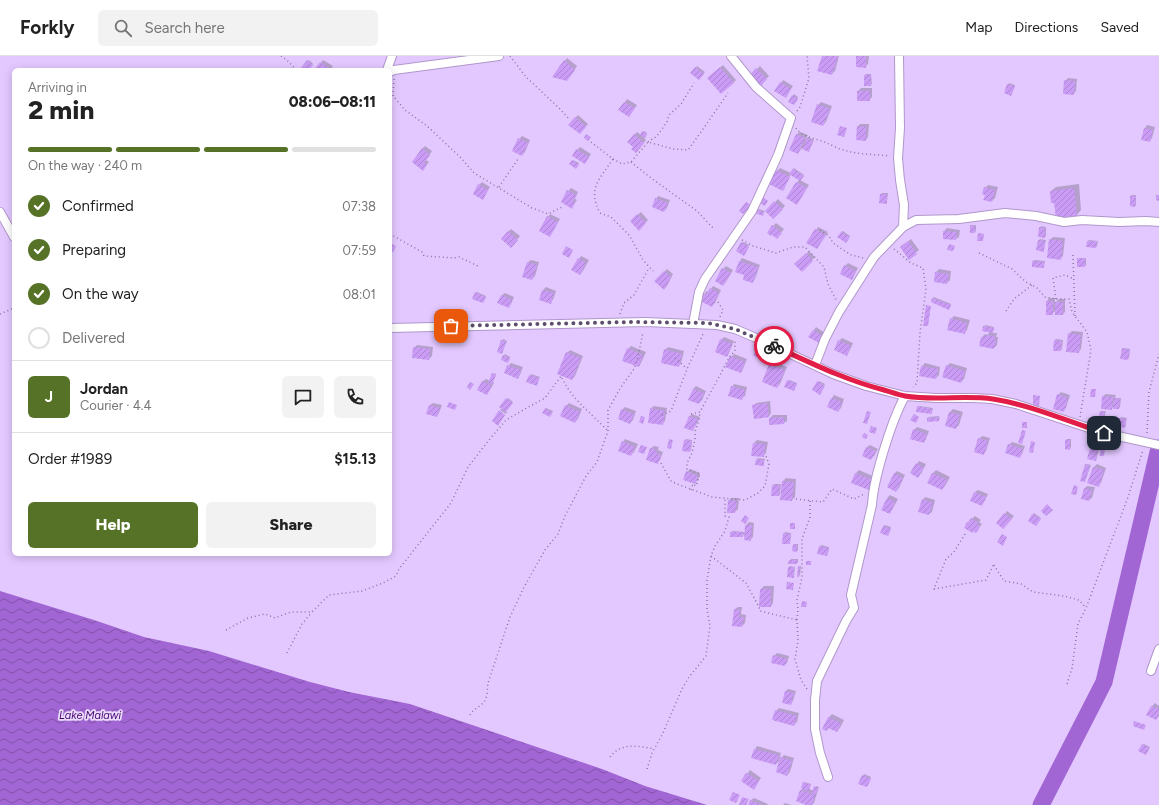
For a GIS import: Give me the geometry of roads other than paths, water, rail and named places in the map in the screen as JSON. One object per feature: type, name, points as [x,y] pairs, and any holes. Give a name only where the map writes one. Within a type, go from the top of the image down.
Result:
[{"type":"street","points":[[390,68],[392,56]]},
{"type":"street","points":[[392,71],[499,56]]},
{"type":"street","points":[[693,324],[699,292],[705,279],[752,211],[778,155],[792,118],[756,87],[730,56]]},
{"type":"street","points":[[899,56],[900,128],[898,158],[904,205],[903,227]]},
{"type":"street","points":[[0,212],[12,233]]},
{"type":"street","points":[[815,365],[825,339],[839,312],[874,257],[903,227],[916,220],[959,219],[1005,213],[1036,216],[1064,222],[1082,220],[1159,222]]},
{"type":"street","points":[[392,328],[618,322],[712,324],[735,329],[833,374],[866,386],[905,396],[992,399],[1016,404],[1104,433],[1146,440],[1159,445]]},
{"type":"street","points":[[828,777],[820,753],[815,730],[815,700],[817,681],[846,621],[854,608],[852,595],[872,504],[873,490],[892,422],[905,396]]},
{"type":"street","points":[[1151,671],[1159,649]]},
{"type":"water","name":"Lake Malawi","points":[[0,591],[144,637],[209,651],[310,682],[349,692],[410,704],[602,769],[645,786],[707,805],[0,805]]},
{"type":"waterway","points":[[1041,805],[1104,682],[1159,448]]}]
